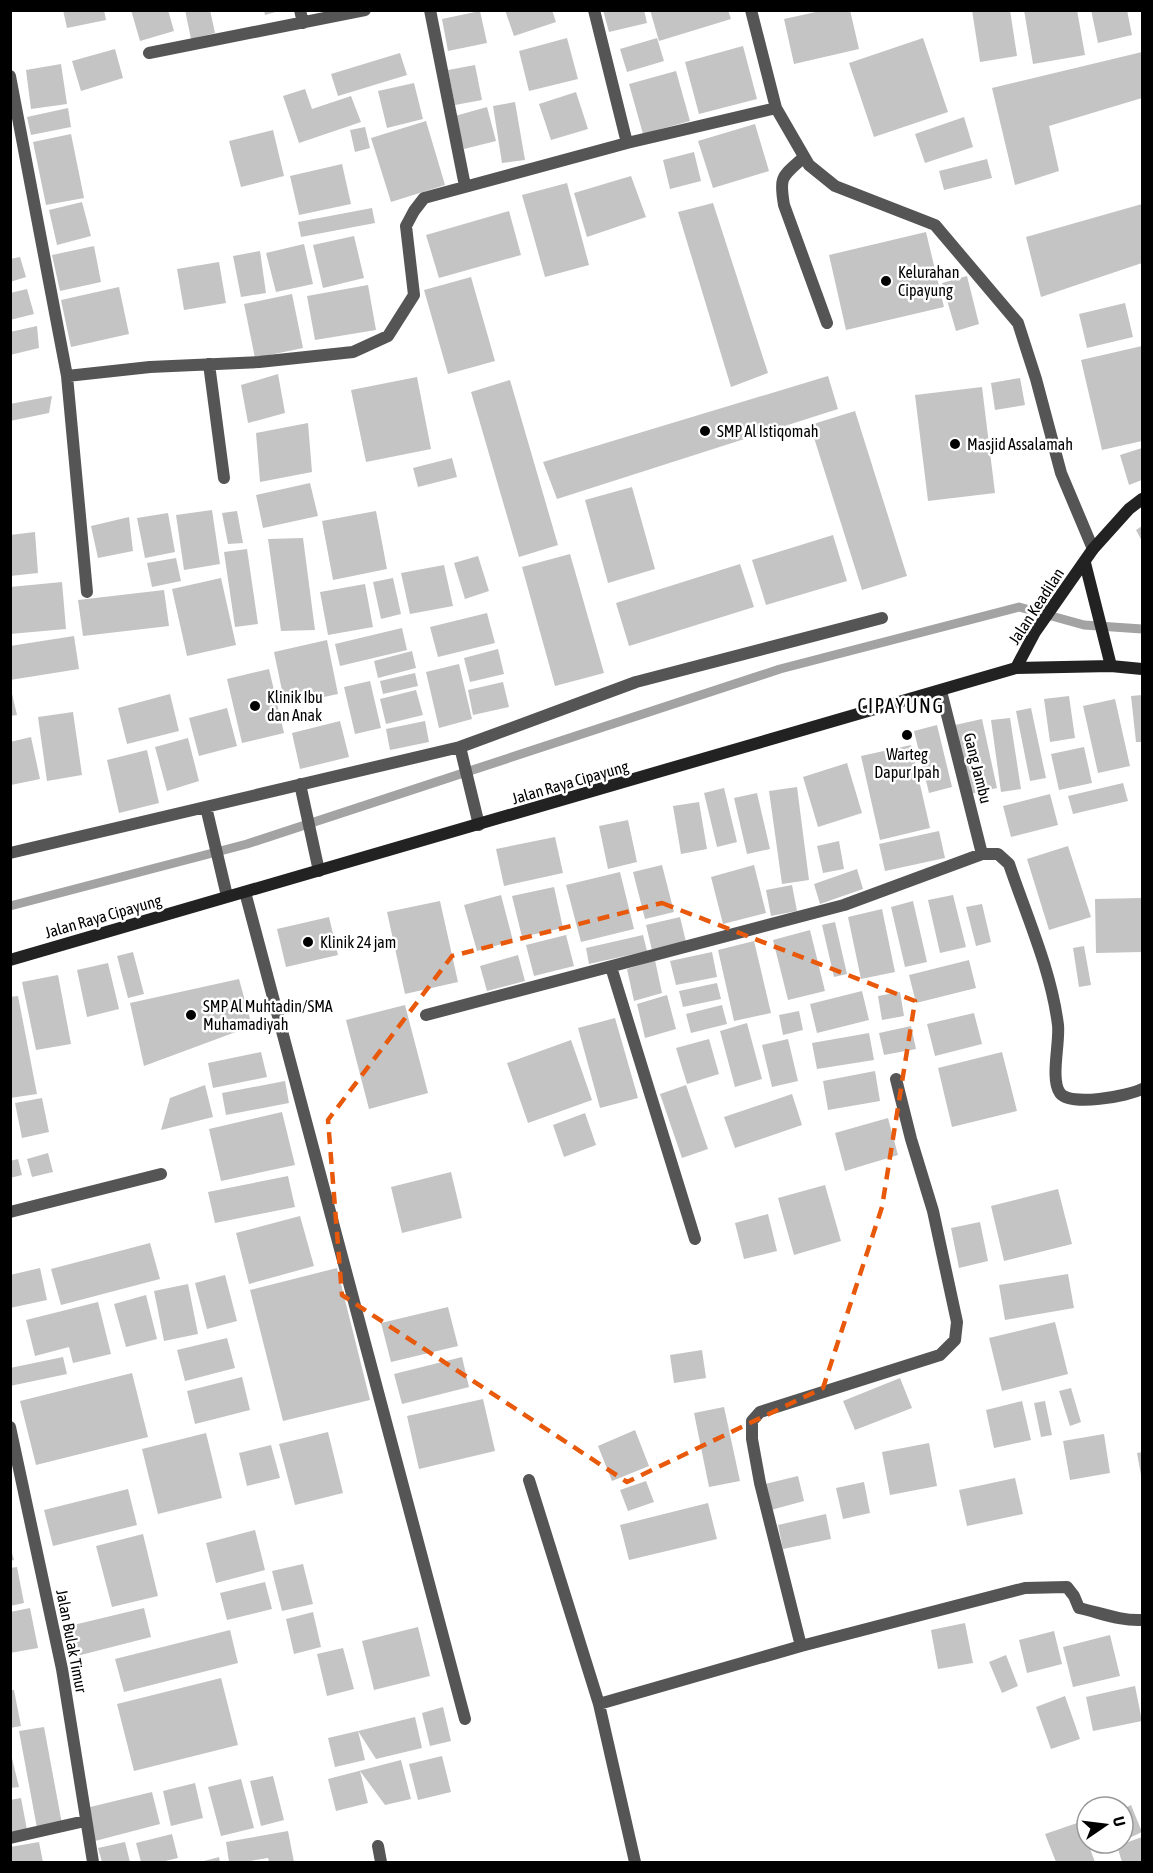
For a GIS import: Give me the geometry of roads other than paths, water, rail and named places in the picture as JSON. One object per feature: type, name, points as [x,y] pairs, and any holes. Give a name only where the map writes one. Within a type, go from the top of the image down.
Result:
[{"type":"main road","name":"Jalan Keadilan","points":[[1016,668],[1035,632],[1093,549],[1129,509],[1143,499]]},
{"type":"main road","name":"Jalan Keadilan","points":[[1085,563],[1111,666]]},
{"type":"main road","name":"Jalan Raya Cipayung","points":[[10,960],[1016,668],[1111,666],[1143,669]]},
{"type":"street","points":[[149,53],[302,16],[365,10]]},
{"type":"street","points":[[430,10],[465,186]]},
{"type":"street","points":[[594,10],[627,143]]},
{"type":"street","points":[[751,10],[776,108],[803,158],[835,186],[935,225],[1018,323],[1036,379],[1061,473],[1093,549]]},
{"type":"street","points":[[10,76],[67,376],[87,592]]},
{"type":"street","points":[[67,376],[150,367],[259,362],[353,352],[388,336],[414,295],[406,226],[424,198],[627,143],[776,108]]},
{"type":"street","points":[[803,158],[784,174],[781,185],[784,205],[827,323]]},
{"type":"street","points":[[209,364],[224,478]]},
{"type":"street","points":[[10,853],[460,747],[636,682],[882,618]]},
{"type":"street","name":"Gang Jambu","points":[[941,691],[982,854]]},
{"type":"street","points":[[460,747],[479,825]]},
{"type":"street","points":[[300,784],[319,871]]},
{"type":"street","points":[[206,807],[227,897]]},
{"type":"street","points":[[426,1015],[844,905],[982,854],[998,854],[1009,864],[1053,991],[1058,1029],[1055,1081],[1060,1093],[1069,1100],[1081,1100],[1131,1095],[1143,1089]]},
{"type":"street","points":[[245,892],[465,1719]]},
{"type":"street","points":[[611,967],[695,1239]]},
{"type":"street","points":[[801,1646],[760,1483],[752,1438],[752,1421],[760,1412],[940,1355],[955,1340],[957,1322],[933,1210],[896,1080]]},
{"type":"street","points":[[10,1212],[160,1174]]},
{"type":"street","name":"Jalan Bulak Timur","points":[[10,1427],[62,1669],[93,1863]]},
{"type":"street","points":[[529,1480],[599,1704],[635,1863]]},
{"type":"street","points":[[599,1704],[801,1646],[1025,1588],[1067,1587],[1079,1608],[1125,1621],[1143,1620]]},
{"type":"street","points":[[10,1838],[85,1821]]},
{"type":"street","points":[[378,1846],[381,1863]]},
{"type":"waterway","points":[[10,906],[247,844],[780,669],[1019,607],[1084,625],[1142,629]]},
{"type":"place","name":"Kelurahan Cipayung","points":[[886,281]]},
{"type":"place","name":"SMP Al Istiqomah","points":[[705,431]]},
{"type":"place","name":"Masjid Assalamah","points":[[955,444]]},
{"type":"place","name":"Klinik Ibu dan Anak","points":[[255,706]]},
{"type":"place","name":"Warteg Dapur Ipah","points":[[907,735]]},
{"type":"place","name":"Klinik 24 jam","points":[[308,942]]},
{"type":"place","name":"SMP Al Muhtadin/SMA Muhamadiyah","points":[[191,1015]]},
{"type":"district","name":"CIPAYUNG","points":[[901,705]]}]
